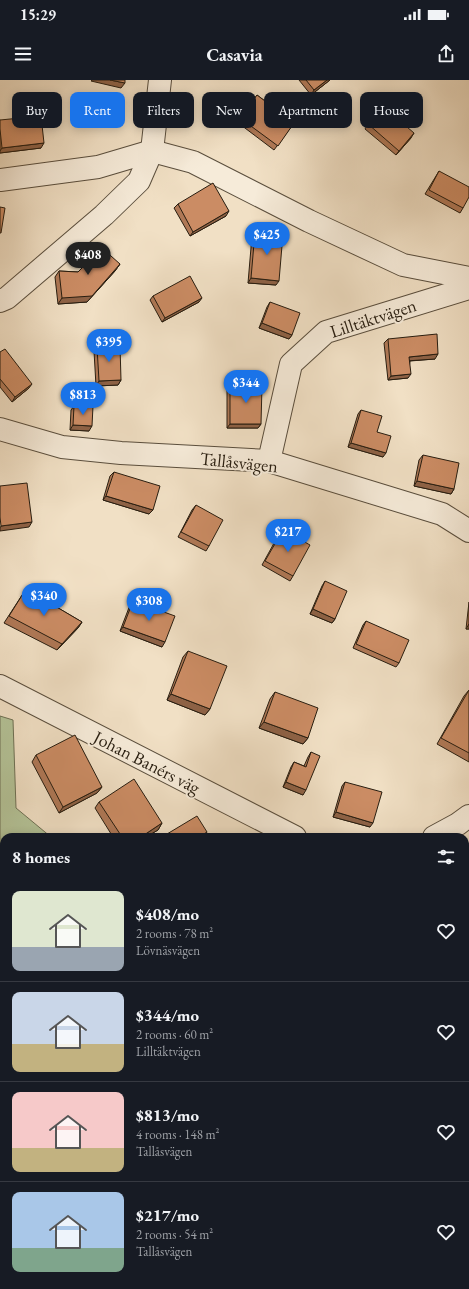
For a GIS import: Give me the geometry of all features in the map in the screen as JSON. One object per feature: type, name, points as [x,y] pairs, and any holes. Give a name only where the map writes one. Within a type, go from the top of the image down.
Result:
[{"type":"street","points":[[0,301],[6,298],[104,215],[139,181],[152,151],[160,80]]},
{"type":"street","points":[[0,180],[98,167],[152,151],[193,162],[403,265],[469,278]]},
{"type":"street","name":"Lilltäktvägen","points":[[269,461],[291,364],[326,332],[469,288]]},
{"type":"street","name":"Tallåsvägen","points":[[0,429],[62,447],[121,454],[269,461],[442,514],[469,531]]},
{"type":"street","name":"Johan Banérs väg","points":[[0,686],[287,833]]},
{"type":"street","points":[[441,833],[469,816]]},
{"type":"green space","points":[[0,716],[13,720],[16,808],[46,833],[0,833]]},
{"type":"building","points":[[110,80],[125,80],[125,83]]},
{"type":"building","points":[[306,80],[327,80],[314,90]]},
{"type":"building","points":[[257,95],[264,100],[264,128],[291,128],[278,146],[254,128],[256,128]]},
{"type":"building","points":[[12,119],[12,128],[42,128],[44,143],[2,148],[0,120]]},
{"type":"building","points":[[373,128],[408,128],[414,133],[399,151]]},
{"type":"building","points":[[439,171],[469,187],[469,197],[463,208],[429,190]]},
{"type":"building","points":[[213,183],[229,211],[193,232],[178,204]]},
{"type":"building","points":[[0,207],[5,208],[1,233],[0,233]]},
{"type":"building","points":[[255,232],[283,234],[279,281],[251,278]]},
{"type":"building","points":[[102,248],[120,264],[92,296],[62,298],[59,271],[78,272]]},
{"type":"building","points":[[190,276],[202,298],[165,318],[153,296]]},
{"type":"building","points":[[270,302],[300,313],[292,335],[262,323]]},
{"type":"building","points":[[437,334],[438,354],[409,357],[411,374],[391,376],[388,339]]},
{"type":"building","points":[[120,346],[121,380],[99,381],[97,347]]},
{"type":"building","points":[[5,349],[32,384],[15,397],[0,379],[0,352]]},
{"type":"building","points":[[230,385],[262,385],[261,424],[230,424]]},
{"type":"building","points":[[74,406],[93,406],[92,426],[73,425]]},
{"type":"building","points":[[361,410],[382,416],[377,432],[391,436],[386,453],[351,443]]},
{"type":"building","points":[[423,455],[459,463],[454,489],[417,481]]},
{"type":"building","points":[[114,472],[160,486],[153,510],[106,496]]},
{"type":"building","points":[[27,483],[32,522],[1,526],[0,486]]},
{"type":"building","points":[[196,505],[223,520],[209,546],[181,532]]},
{"type":"building","points":[[283,530],[310,545],[293,576],[265,561]]},
{"type":"building","points":[[325,581],[347,591],[335,619],[313,609]]},
{"type":"building","points":[[26,589],[82,622],[62,644],[9,616]]},
{"type":"building","points":[[133,601],[175,616],[165,642],[123,627]]},
{"type":"building","points":[[366,621],[409,640],[399,663],[356,644]]},
{"type":"building","points":[[188,651],[227,666],[210,709],[171,694]]},
{"type":"building","points":[[469,690],[469,753],[441,738]]},
{"type":"building","points":[[275,692],[318,708],[308,738],[264,722]]},
{"type":"building","points":[[75,735],[102,787],[63,807],[36,755]]},
{"type":"building","points":[[311,752],[320,756],[306,790],[286,782],[294,762],[306,767]]},
{"type":"building","points":[[134,779],[162,823],[147,833],[119,833],[99,802]]},
{"type":"building","points":[[345,782],[382,792],[373,823],[336,812]]},
{"type":"building","points":[[197,816],[207,832],[205,833],[169,833]]}]
